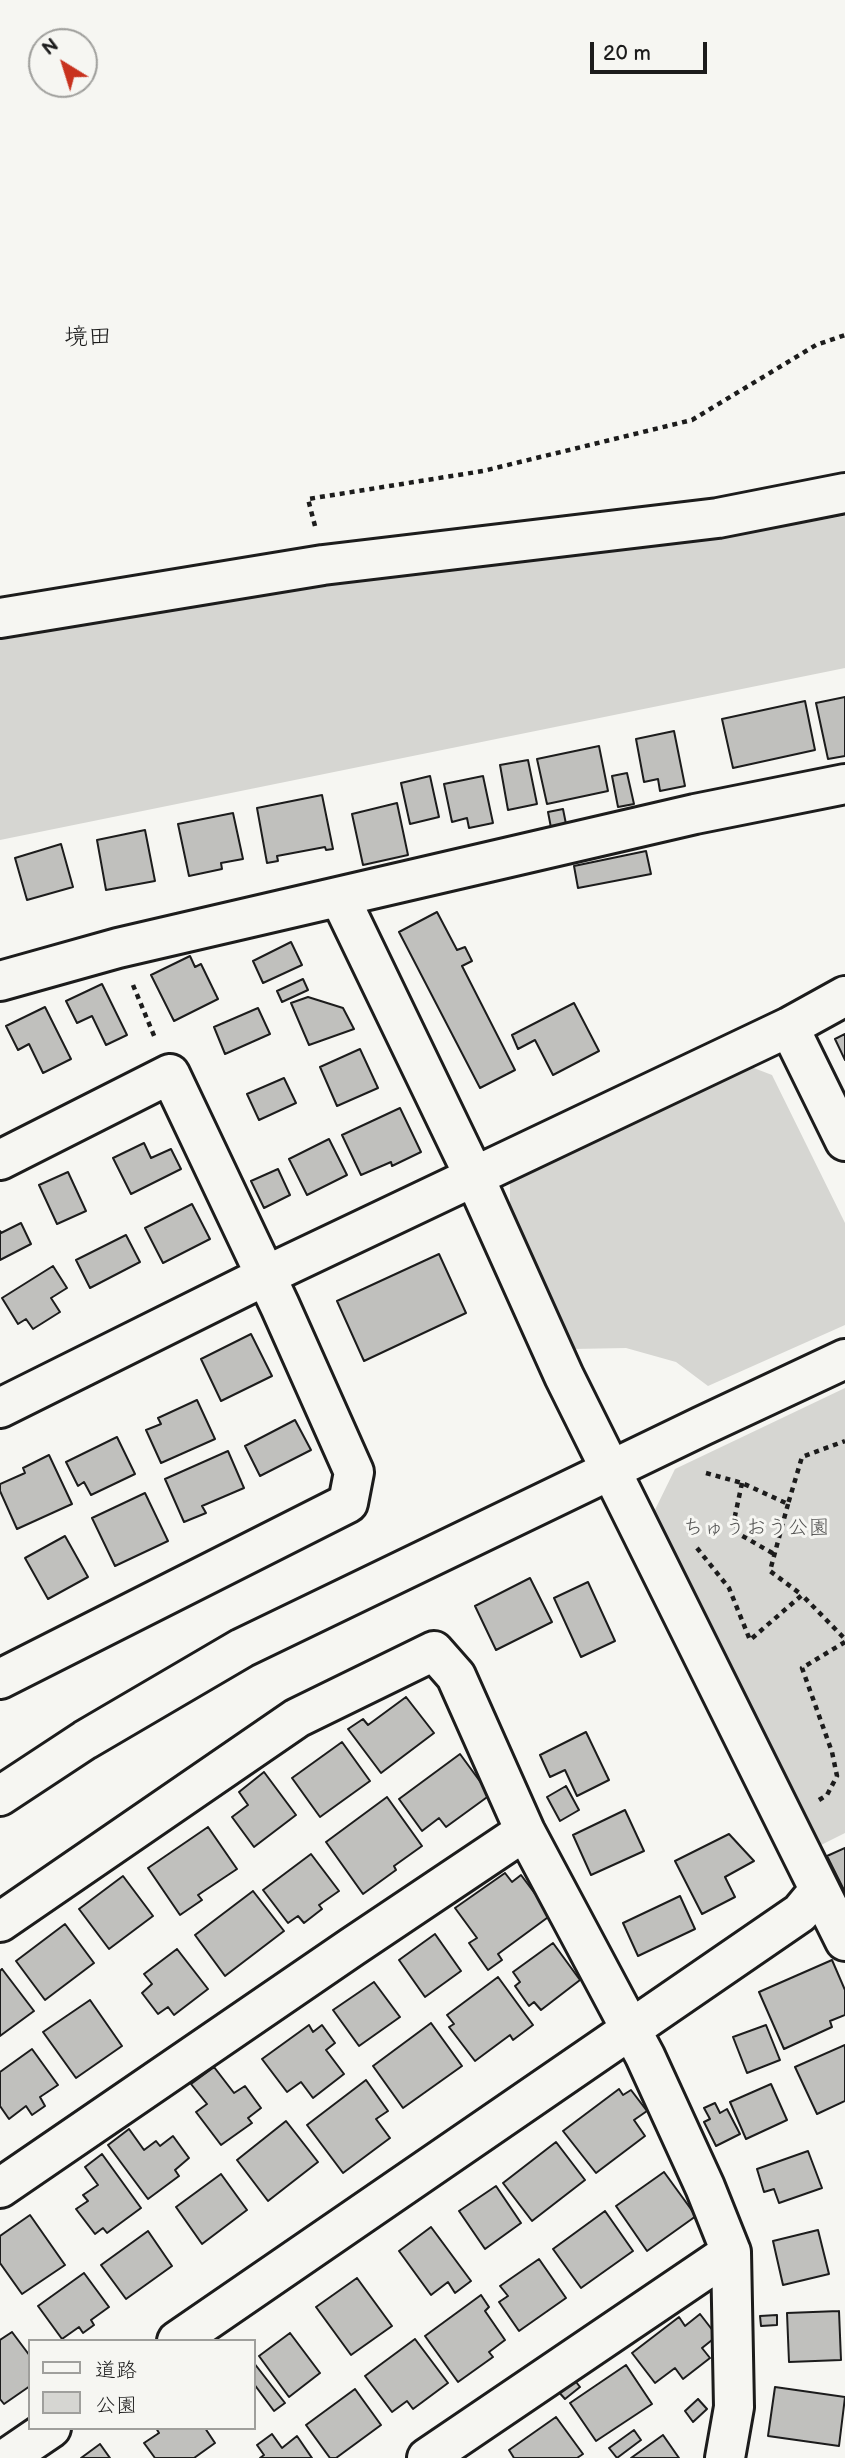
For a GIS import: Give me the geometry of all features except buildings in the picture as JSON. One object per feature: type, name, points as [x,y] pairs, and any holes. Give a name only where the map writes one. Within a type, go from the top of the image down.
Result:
[{"type":"street","points":[[0,618],[323,565],[718,518],[845,493]]},
{"type":"street","points":[[0,981],[118,948],[695,814],[845,784]]},
{"type":"street","points":[[340,898],[474,1176],[610,1471],[845,1941]]},
{"type":"street","points":[[0,1408],[265,1276],[789,1027],[845,996]]},
{"type":"street","points":[[789,1027],[845,1141]]},
{"type":"street","points":[[0,1160],[170,1074],[281,1306],[354,1472],[348,1503],[0,1679]]},
{"type":"street","points":[[0,1796],[85,1740],[242,1648],[845,1359]]},
{"type":"street","points":[[0,1922],[297,1718],[434,1651],[456,1676],[526,1831],[631,2028],[731,2252],[734,2407],[725,2458]]},
{"type":"street","points":[[0,2188],[526,1831]]},
{"type":"street","points":[[180,2339],[800,1913],[819,1891]]},
{"type":"street","points":[[427,2458],[731,2252]]},
{"type":"street","points":[[8,2458],[48,2430]]},
{"type":"path","points":[[323,565],[309,499],[483,471],[692,420],[816,345],[845,335]]},
{"type":"path","points":[[118,948],[170,1074]]},
{"type":"path","points":[[785,1818],[827,1795],[837,1776],[832,1752],[802,1668],[845,1640],[802,1595],[770,1571],[802,1457],[845,1441]]},
{"type":"path","points":[[706,1473],[742,1483],[788,1504]]},
{"type":"path","points":[[742,1483],[732,1530],[774,1554]]},
{"type":"path","points":[[705,1561],[729,1588],[750,1640],[802,1595]]},
{"type":"green space","points":[[845,516],[845,668],[0,840],[0,640],[255,595],[757,531]]},
{"type":"green space","points":[[746,1065],[772,1075],[845,1223],[845,1325],[708,1386],[676,1362],[626,1348],[573,1349],[510,1212],[510,1181]]},
{"type":"green space","name":"ちゅうおう公園","points":[[845,1388],[845,1833],[817,1847],[651,1518],[675,1469]]},
{"type":"district","name":"境田","points":[[88,338]]}]
